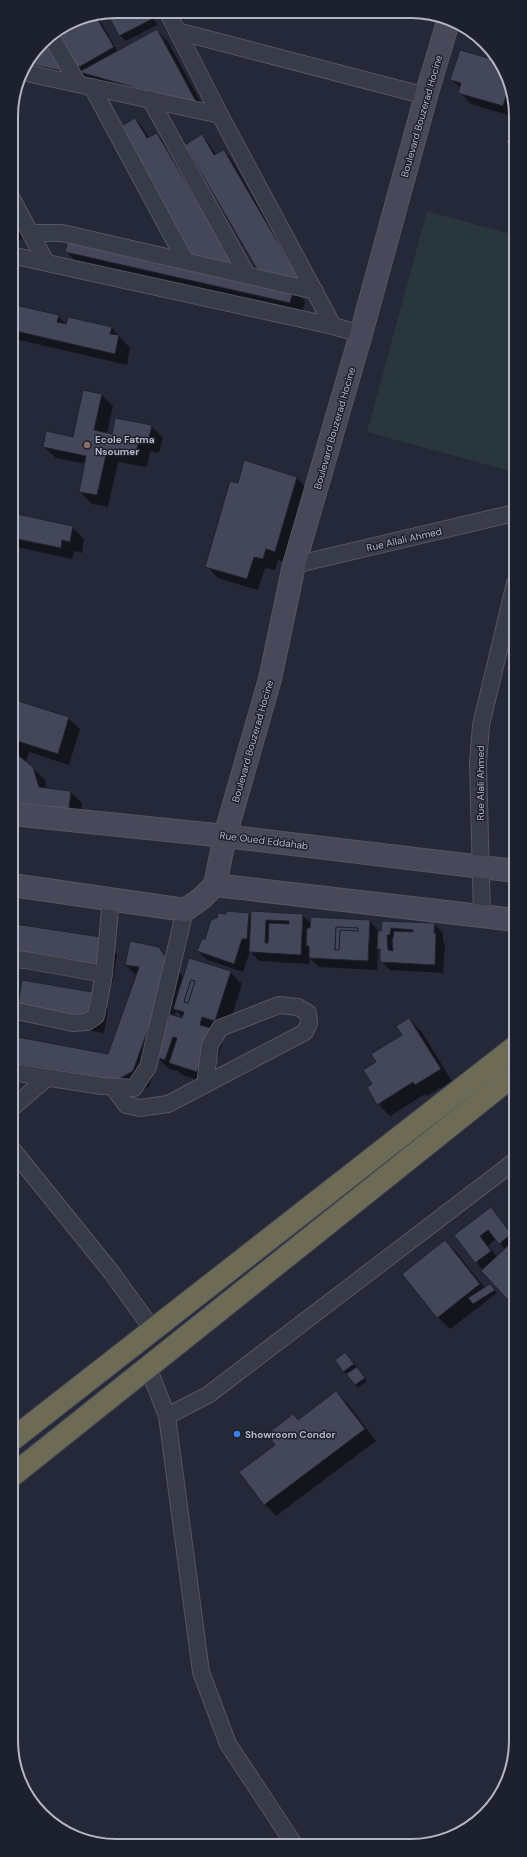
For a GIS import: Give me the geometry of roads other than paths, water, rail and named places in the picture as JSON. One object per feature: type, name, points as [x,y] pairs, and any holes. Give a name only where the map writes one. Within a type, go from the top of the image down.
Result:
[{"type":"highway","points":[[18,1435],[509,1052]]},
{"type":"highway","points":[[18,1471],[509,1079]]},
{"type":"main road","name":"Boulevard Bouzerad Hocine","points":[[215,885],[225,836],[270,678],[294,565],[361,334],[426,96],[447,25]]},
{"type":"main road","name":"Rue Oued Eddahab","points":[[18,815],[225,836],[509,870]]},
{"type":"main road","points":[[18,886],[185,910],[202,898],[215,885],[509,919]]},
{"type":"street","points":[[171,18],[220,115],[333,326]]},
{"type":"street","points":[[177,30],[426,96]]},
{"type":"street","points":[[54,40],[85,85],[185,260]]},
{"type":"street","points":[[28,73],[220,115]]},
{"type":"street","points":[[150,99],[247,275]]},
{"type":"street","points":[[18,210],[46,262]]},
{"type":"street","points":[[30,232],[62,233],[315,291]]},
{"type":"street","points":[[18,256],[333,326],[361,334]]},
{"type":"street","name":"Rue Allali Ahmed","points":[[294,565],[509,513]]},
{"type":"street","name":"Rue Alali Ahmed","points":[[482,915],[478,763],[481,725],[509,605]]},
{"type":"street","points":[[18,1011],[72,1023],[87,1022],[96,1016],[104,974],[111,899]]},
{"type":"street","points":[[18,1073],[113,1087],[134,1088],[148,1067],[185,910]]},
{"type":"street","points":[[18,959],[104,974]]},
{"type":"street","points":[[113,1087],[126,1105],[140,1108],[168,1104],[306,1032],[309,1023],[308,1013],[298,1007],[279,1005],[220,1028],[210,1045],[204,1085]]},
{"type":"street","points":[[18,1103],[47,1078]]},
{"type":"street","points":[[18,1156],[112,1273],[153,1330]]},
{"type":"street","points":[[167,1416],[208,1395],[509,1166]]},
{"type":"street","points":[[148,1367],[167,1416],[201,1672],[228,1744],[291,1839]]},
{"type":"place","name":"Ecole Fatma Nsoumer","points":[[87,445]]},
{"type":"place","name":"Showroom Condor","points":[[237,1434]]}]
